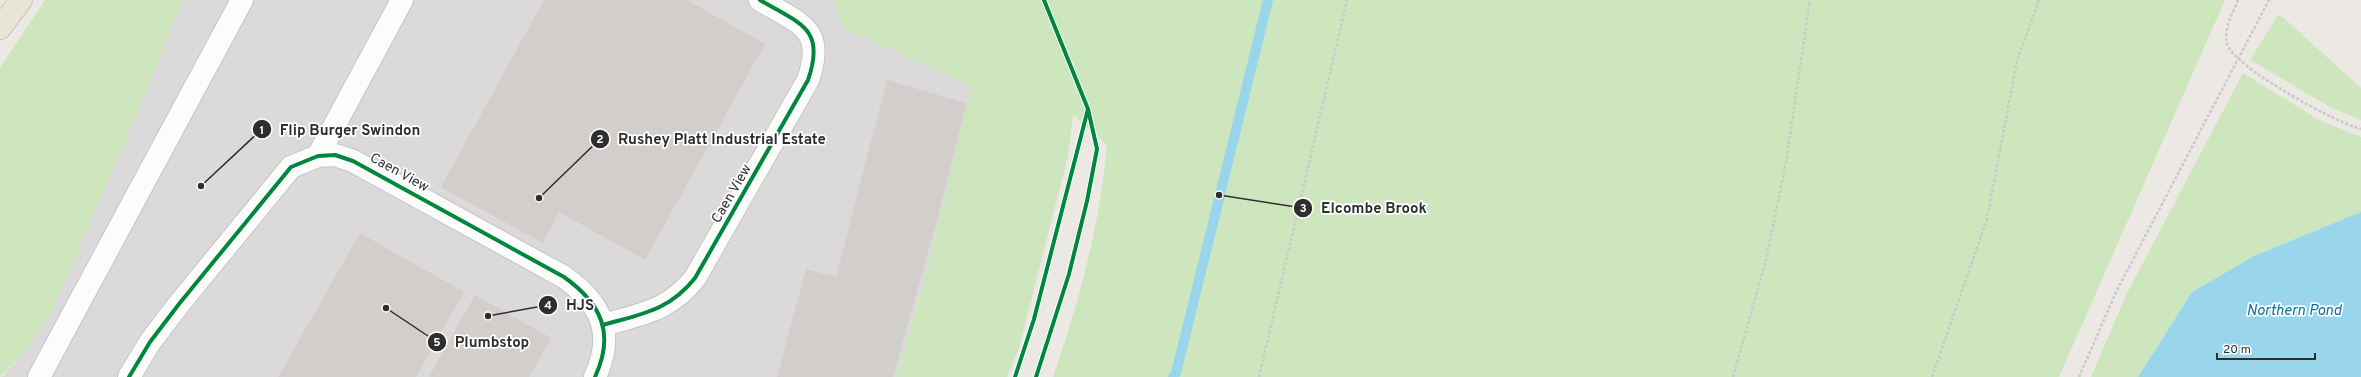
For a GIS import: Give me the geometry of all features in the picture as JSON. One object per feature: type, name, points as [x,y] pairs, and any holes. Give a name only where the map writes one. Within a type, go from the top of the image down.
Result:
[{"type":"main road","points":[[0,28],[21,0]]},
{"type":"street","points":[[39,377],[242,0]]},
{"type":"street","points":[[318,156],[402,0]]},
{"type":"street","name":"Caen View","points":[[603,325],[666,306],[682,294],[695,278],[808,80],[816,49],[811,36],[798,23],[760,0]]},
{"type":"street","name":"Caen View","points":[[129,377],[150,342],[179,304],[291,166],[307,158],[335,155],[353,161],[564,277],[582,290],[594,306],[603,325],[605,340],[603,360],[595,377]]},
{"type":"path","points":[[1259,377],[1348,0]]},
{"type":"path","points":[[1733,377],[1766,260],[1786,162],[1810,0]]},
{"type":"path","points":[[1932,377],[1987,219],[2017,61],[2039,0]]},
{"type":"path","points":[[2238,0],[2227,30],[2226,37],[2231,52],[2238,60],[2289,94],[2330,117],[2361,129]]},
{"type":"path","points":[[2079,377],[2117,290],[2269,0]]},
{"type":"shaded area","points":[[183,0],[895,0],[1001,24],[940,377],[2,377],[26,351],[51,313],[146,93]]},
{"type":"green space","points":[[45,0],[183,0],[146,93],[51,313],[26,351],[0,377],[0,68]]},
{"type":"green space","points":[[833,0],[2225,0],[2059,377],[1053,377],[1080,292],[1094,234],[1104,175],[1107,145],[1073,115],[1068,156],[1019,348],[1007,377],[896,377],[929,264],[971,86],[843,28]]},
{"type":"green space","points":[[2278,15],[2285,19],[2361,88],[2361,120],[2330,107],[2250,60]]},
{"type":"green space","points":[[2243,73],[2319,120],[2361,137],[2361,212],[2254,256],[2192,292],[2138,377],[2091,377],[2126,295]]},
{"type":"water","name":"Northern Pond","points":[[2361,212],[2361,377],[2138,377],[2192,292],[2254,256]]},
{"type":"building","points":[[544,0],[687,0],[765,44],[645,260],[559,212],[543,243],[441,187]]},
{"type":"building","points":[[887,80],[966,103],[939,213],[893,377],[777,377],[806,269],[836,277]]},
{"type":"building","points":[[360,233],[464,292],[416,377],[278,377]]},
{"type":"building","points":[[475,295],[551,338],[529,377],[429,377]]},
{"type":"waterway","points":[[1173,377],[1176,373],[1268,0]]},
{"type":"cycle path","points":[[603,325],[654,310],[675,298],[695,278],[808,80],[813,63],[814,49],[811,38],[798,22],[760,0]]},
{"type":"cycle path","points":[[1036,377],[1069,274],[1087,201],[1097,149],[1088,109],[1044,0]]},
{"type":"cycle path","points":[[1015,377],[1034,319],[1088,109]]},
{"type":"cycle path","points":[[129,377],[150,342],[179,304],[291,167],[318,156],[335,155],[353,161],[564,277],[577,287],[596,309],[604,334],[604,347],[595,377]]},
{"type":"place","name":"Flip Burger Swindon","points":[[201,186]]},
{"type":"place","name":"Elcombe Brook","points":[[1219,195]]},
{"type":"place","name":"Rushey Platt Industrial Estate","points":[[539,198]]},
{"type":"place","name":"Plumbstop","points":[[386,308]]},
{"type":"place","name":"HJS","points":[[488,316]]}]
